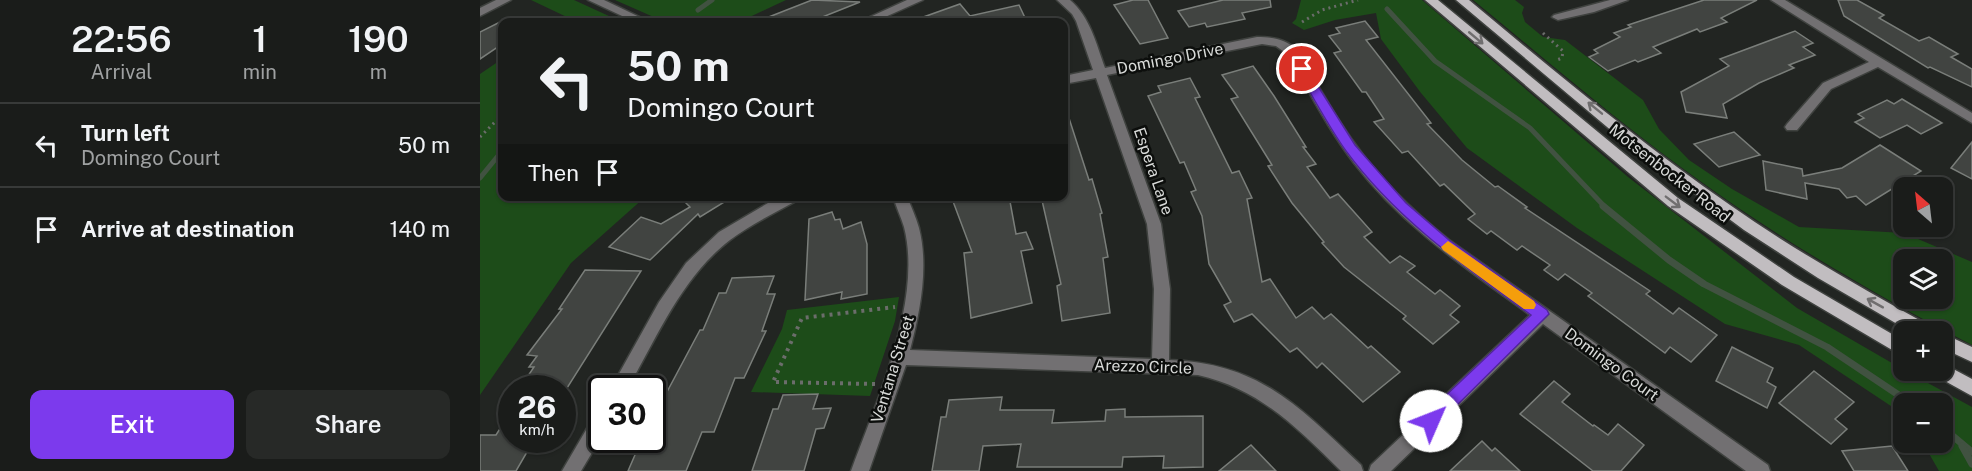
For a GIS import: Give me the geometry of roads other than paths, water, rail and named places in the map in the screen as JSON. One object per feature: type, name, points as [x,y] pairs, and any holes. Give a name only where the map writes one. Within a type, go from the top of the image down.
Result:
[{"type":"main road","name":"Motsenbocker Road","points":[[1431,0],[1672,202],[1788,282],[1893,344]]},
{"type":"main road","name":"Motsenbocker Road","points":[[1462,0],[1647,152],[1698,190],[1803,261],[1907,321]]},
{"type":"main road","points":[[1953,346],[1972,355]]},
{"type":"main road","points":[[1953,377],[1972,388]]},
{"type":"street","points":[[480,13],[505,0]]},
{"type":"street","points":[[594,0],[635,18]]},
{"type":"street","points":[[874,18],[917,0]]},
{"type":"street","name":"Espera Lane","points":[[1063,0],[1080,17],[1144,193],[1157,238],[1163,309],[1160,366]]},
{"type":"street","points":[[1558,16],[1590,10],[1622,0]]},
{"type":"street","points":[[1777,0],[1972,118]]},
{"type":"street","name":"Domingo Drive","points":[[1068,79],[1280,38]]},
{"type":"street","name":"Domingo Court","points":[[1280,38],[1292,52],[1351,148],[1397,202],[1444,244],[1761,471]]},
{"type":"street","points":[[1792,127],[1827,86],[1879,62]]},
{"type":"street","points":[[627,375],[675,294],[698,262],[724,237],[785,201]]},
{"type":"street","name":"Ventana Street","points":[[860,471],[908,326],[916,262],[914,235],[902,201]]},
{"type":"street","points":[[1378,471],[1542,314]]},
{"type":"street","name":"Arezzo Circle","points":[[898,357],[1207,369],[1254,386],[1289,410],[1354,471]]},
{"type":"street","points":[[571,471],[588,442]]},
{"type":"waterway","points":[[698,10],[712,0]]},
{"type":"waterway","points":[[1387,9],[1435,61],[1530,128],[1605,207]]},
{"type":"waterway","points":[[480,178],[498,156]]},
{"type":"waterway","points":[[1603,206],[1669,260],[1704,284],[1827,347],[1896,393]]},
{"type":"waterway","points":[[1953,436],[1972,452]]},
{"type":"waterway","points":[[1962,446],[1972,464]]}]
